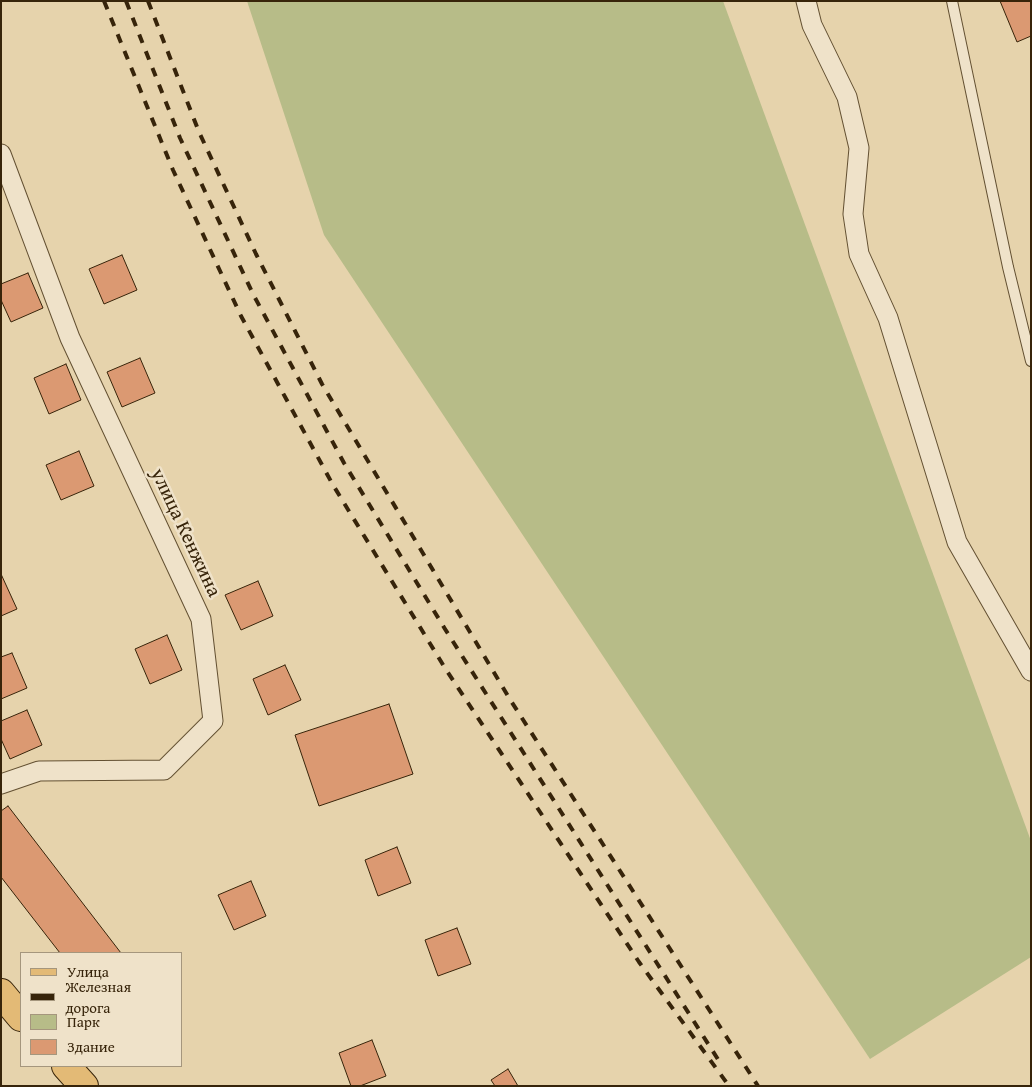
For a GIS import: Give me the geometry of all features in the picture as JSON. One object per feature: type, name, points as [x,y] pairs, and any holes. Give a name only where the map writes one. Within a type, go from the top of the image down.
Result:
[{"type":"main road","points":[[1,993],[20,1016]]},
{"type":"main road","points":[[67,1067],[84,1086]]},
{"type":"street","points":[[806,1],[812,25],[847,97],[859,148],[853,214],[860,254],[888,318],[957,542],[1031,671]]},
{"type":"street","name":"улица Кенжина","points":[[1,154],[70,338],[201,619],[213,721],[164,770],[39,771],[1,784]]},
{"type":"lane","points":[[952,1],[1006,257],[1031,361]]},
{"type":"green space","points":[[247,1],[723,1],[1031,841],[1031,957],[870,1059],[324,235]]},
{"type":"building","points":[[1000,1],[1031,1],[1031,36],[1017,42]]},
{"type":"building","points":[[122,255],[137,290],[104,304],[89,269]]},
{"type":"building","points":[[28,273],[43,308],[11,322],[1,300],[1,284]]},
{"type":"building","points":[[140,358],[155,393],[122,407],[107,372]]},
{"type":"building","points":[[66,364],[81,400],[49,414],[34,378]]},
{"type":"building","points":[[79,451],[94,486],[61,500],[46,465]]},
{"type":"building","points":[[1,574],[17,609],[1,616]]},
{"type":"building","points":[[258,581],[273,616],[241,630],[225,595]]},
{"type":"building","points":[[167,635],[182,670],[150,684],[135,649]]},
{"type":"building","points":[[12,653],[27,688],[1,699],[1,657]]},
{"type":"building","points":[[285,665],[301,700],[268,715],[253,679]]},
{"type":"building","points":[[389,704],[413,774],[319,806],[295,735]]},
{"type":"building","points":[[27,710],[42,745],[10,759],[1,739],[1,721]]},
{"type":"building","points":[[8,806],[120,952],[59,952],[1,877],[1,811]]},
{"type":"building","points":[[397,847],[411,883],[378,896],[365,860]]},
{"type":"building","points":[[251,881],[266,916],[234,930],[218,895]]},
{"type":"building","points":[[457,928],[471,964],[438,976],[425,940]]},
{"type":"building","points":[[372,1040],[386,1076],[360,1086],[351,1086],[339,1053]]},
{"type":"building","points":[[508,1069],[518,1086],[495,1086],[491,1080]]},
{"type":"railway","points":[[104,1],[173,170],[241,316],[333,485],[445,668],[639,962],[729,1086]]},
{"type":"railway","points":[[126,1],[180,138],[253,294],[344,463],[445,629],[719,1061]]},
{"type":"railway","points":[[148,1],[199,132],[256,254],[322,384],[511,701],[758,1086]]}]
